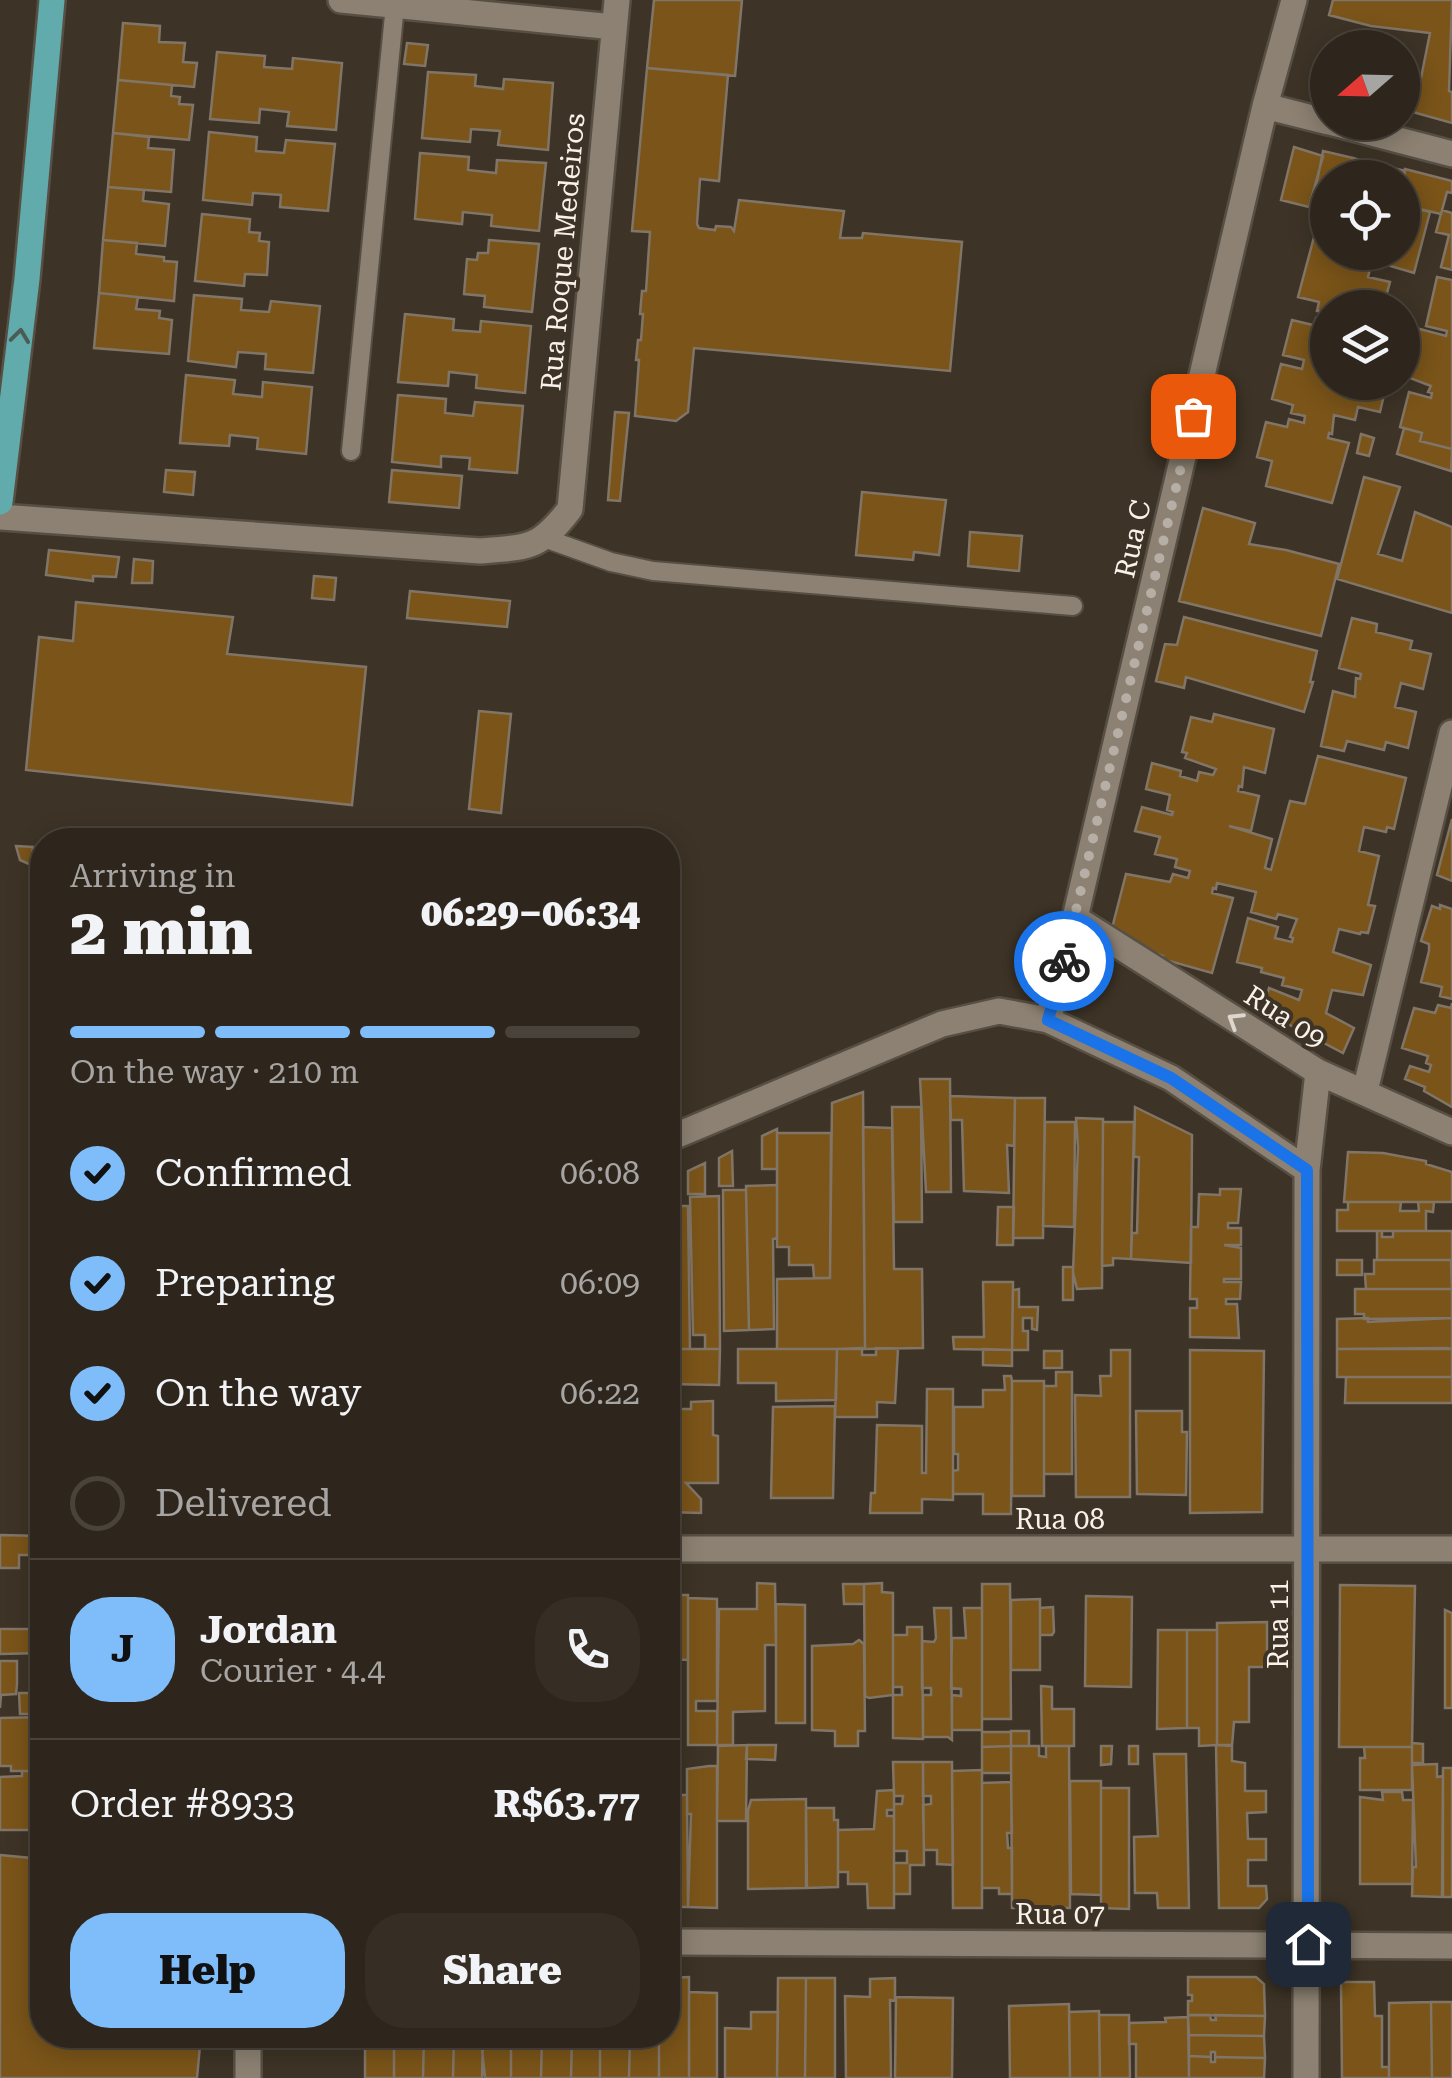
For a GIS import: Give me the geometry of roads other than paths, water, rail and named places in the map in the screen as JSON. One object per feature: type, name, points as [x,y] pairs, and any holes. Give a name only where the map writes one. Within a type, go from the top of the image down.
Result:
[{"type":"main road","points":[[0,502],[27,279],[52,0]]},
{"type":"street","points":[[341,0],[614,26]]},
{"type":"street","name":"Rua Roque Medeiros","points":[[547,539],[570,509],[617,0]]},
{"type":"street","name":"Rua C","points":[[1075,918],[1265,106],[1294,0]]},
{"type":"street","points":[[1265,106],[1310,117]]},
{"type":"street","points":[[1398,140],[1452,154]]},
{"type":"street","points":[[0,517],[480,551],[522,548],[547,539]]},
{"type":"street","points":[[1365,1092],[1452,733]]},
{"type":"street","points":[[1048,1020],[1075,918]]},
{"type":"street","name":"Rua 09","points":[[1075,918],[1318,1072],[1307,1170]]},
{"type":"street","points":[[680,1135],[942,1024],[999,1012],[1048,1020],[1171,1078],[1307,1170]]},
{"type":"street","points":[[1318,1072],[1452,1132]]},
{"type":"street","name":"Rua 11","points":[[1306,2078],[1307,1170]]},
{"type":"street","name":"Rua 08","points":[[680,1549],[1452,1549]]},
{"type":"street","name":"Rua 07","points":[[680,1942],[1452,1946]]},
{"type":"street","points":[[248,2048],[248,2078]]},
{"type":"lane","points":[[350,451],[395,5]]},
{"type":"lane","points":[[547,539],[653,572],[1073,606]]}]
